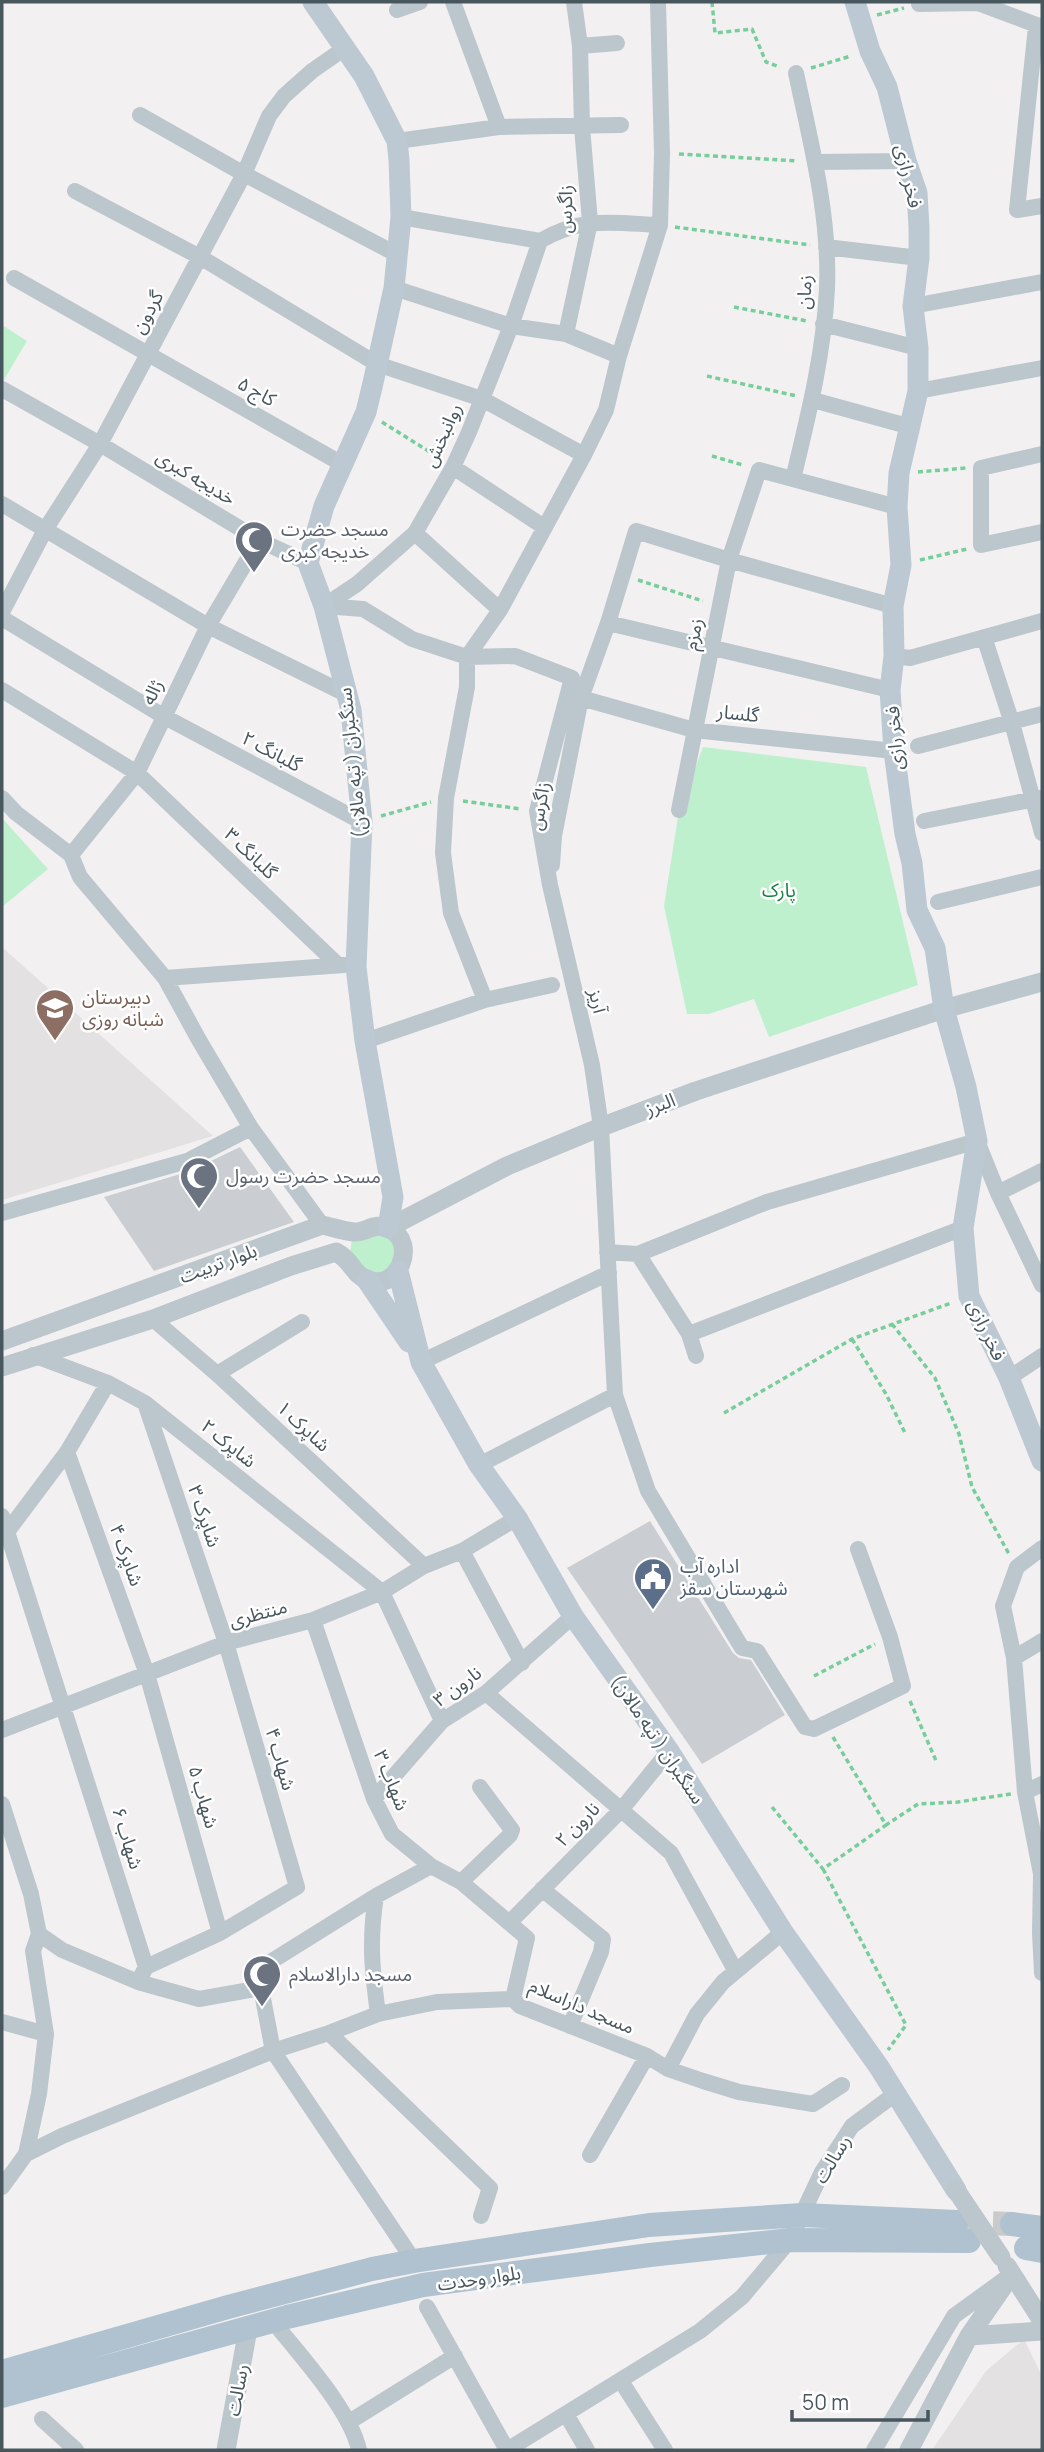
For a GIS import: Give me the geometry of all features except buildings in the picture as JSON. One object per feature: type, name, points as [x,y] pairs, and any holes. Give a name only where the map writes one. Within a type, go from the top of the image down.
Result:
[{"type":"main road","points":[[308,563],[324,506],[366,412],[394,288],[401,218],[397,141],[364,76],[313,2]]},
{"type":"main road","name":"فخر رازی","points":[[858,11],[870,51],[887,87],[917,193],[919,258],[913,306],[918,348],[918,391],[899,473],[897,507],[901,565],[893,606],[894,656],[890,690],[894,751],[917,910],[935,948],[944,1009],[966,1087],[977,1141],[963,1228],[970,1296],[1009,1378],[1042,1461]]},
{"type":"main road","name":"سنگبران ( تپه مالان)","points":[[308,563],[324,606],[348,695],[362,822],[347,965],[365,1041],[393,1197],[388,1228]]},
{"type":"main road","name":"سنگبران ( تپه مالان)","points":[[398,1271],[421,1362],[479,1465],[517,1518],[573,1616],[669,1752],[783,1932],[879,2067],[956,2190]]},
{"type":"main road","points":[[367,1280],[421,1362]]},
{"type":"main road","name":"بلوار وحدت","points":[[2,2372],[372,2269],[649,2225],[802,2215],[963,2232],[790,2240],[650,2255],[423,2285],[287,2317],[2,2396]]},
{"type":"main road","points":[[1012,2224],[1042,2228]]},
{"type":"street","points":[[397,10],[420,2]]},
{"type":"street","points":[[453,2],[499,127]]},
{"type":"street","name":"زاگرس","points":[[566,334],[590,222],[582,127],[580,46],[574,2]]},
{"type":"street","points":[[485,1000],[451,913],[443,853],[446,798],[467,687],[467,657],[500,610],[564,495],[606,410],[619,356],[660,225],[663,154],[658,2]]},
{"type":"street","points":[[919,4],[978,3],[1039,26],[1017,210],[1042,206]]},
{"type":"street","points":[[580,46],[617,43]]},
{"type":"street","name":"گردون","points":[[2,612],[45,530],[100,444],[244,174],[269,116],[284,96],[312,71],[345,48]]},
{"type":"street","name":"زمان","points":[[793,479],[813,400],[827,289],[826,247],[816,162],[796,72]]},
{"type":"street","points":[[140,115],[244,174],[398,255]]},
{"type":"street","points":[[397,141],[499,127],[621,125]]},
{"type":"street","points":[[816,162],[906,161]]},
{"type":"street","points":[[75,191],[200,257],[377,364],[482,399],[584,455]]},
{"type":"street","points":[[401,218],[540,241],[554,232],[590,222],[660,225]]},
{"type":"street","name":"روانبخش","points":[[324,606],[357,584],[415,533],[453,467],[511,326],[540,241]]},
{"type":"street","points":[[826,247],[919,258]]},
{"type":"street","name":"کاج ۵","points":[[14,278],[344,464]]},
{"type":"street","points":[[913,306],[1042,282]]},
{"type":"street","points":[[394,288],[511,326],[566,334],[619,356]]},
{"type":"street","points":[[822,324],[918,348]]},
{"type":"street","points":[[918,391],[1042,368]]},
{"type":"street","name":"خدیجه کبری","points":[[2,389],[100,444],[259,540],[308,563]]},
{"type":"street","points":[[813,400],[911,427]]},
{"type":"street","points":[[1042,454],[981,468],[981,545],[1042,532]]},
{"type":"street","points":[[453,467],[544,527]]},
{"type":"street","points":[[759,470],[897,507]]},
{"type":"street","name":"زمزم","points":[[679,810],[729,560],[759,470]]},
{"type":"street","points":[[2,504],[208,626],[348,695]]},
{"type":"street","name":"زاگرس","points":[[550,885],[554,835],[581,698],[636,531],[729,560]]},
{"type":"street","points":[[415,533],[500,610]]},
{"type":"street","name":"ژاله","points":[[71,855],[137,773],[208,626],[259,540]]},
{"type":"street","points":[[729,560],[893,606]]},
{"type":"street","points":[[324,606],[363,609],[412,639],[467,657]]},
{"type":"street","name":"گلبانگ ۲","points":[[2,618],[163,716],[362,822]]},
{"type":"street","points":[[894,656],[910,658],[1042,621]]},
{"type":"street","points":[[608,622],[890,690]]},
{"type":"street","points":[[984,637],[1037,798],[1042,833]]},
{"type":"street","name":"زاگرس","points":[[467,657],[515,656],[572,678],[537,811],[550,885]]},
{"type":"street","name":"گلبانگ ۳","points":[[2,690],[137,773],[347,965]]},
{"type":"street","name":"گلسار","points":[[581,698],[694,730],[894,751]]},
{"type":"street","points":[[918,746],[1042,713]]},
{"type":"street","points":[[924,821],[1037,798]]},
{"type":"street","points":[[2,799],[71,855],[80,877],[165,978],[251,1128],[322,1225],[357,1233]]},
{"type":"street","points":[[937,902],[1042,877]]},
{"type":"street","name":"آریز","points":[[550,885],[592,1065],[601,1127],[615,1395],[648,1491],[742,1648],[757,1651],[805,1727],[814,1729],[825,1724]]},
{"type":"street","points":[[165,978],[347,965]]},
{"type":"street","name":"البرز","points":[[388,1228],[507,1166],[696,1091],[944,1009],[1042,982]]},
{"type":"street","points":[[365,1041],[485,1000],[552,985]]},
{"type":"street","points":[[2,1213],[187,1161],[251,1128]]},
{"type":"street","points":[[607,1252],[638,1254],[767,1202],[977,1141],[998,1193],[1041,1282]]},
{"type":"street","points":[[998,1193],[1042,1171]]},
{"type":"street","name":"بلوار تربیت","points":[[2,1341],[322,1225]]},
{"type":"street","points":[[372,1225],[388,1228],[396,1233],[404,1250],[401,1268],[387,1279],[378,1282],[367,1280],[354,1270],[349,1258],[349,1247],[357,1233],[372,1225]]},
{"type":"street","points":[[689,1334],[963,1228]]},
{"type":"street","name":"بلوار تربیت","points":[[2,1367],[153,1319],[291,1266],[337,1252],[349,1258]]},
{"type":"street","points":[[638,1254],[689,1334],[696,1356]]},
{"type":"street","points":[[421,1362],[609,1273]]},
{"type":"street","name":"شاپرک ۱","points":[[153,1319],[217,1374],[425,1566]]},
{"type":"street","points":[[217,1374],[302,1322]]},
{"type":"street","points":[[2,1330],[23,1334]]},
{"type":"street","name":"شاپرک ۲","points":[[33,1355],[108,1383],[145,1403],[382,1592]]},
{"type":"street","points":[[1009,1378],[1042,1356]]},
{"type":"street","points":[[4,1524],[66,1452],[108,1383]]},
{"type":"street","points":[[479,1465],[615,1395]]},
{"type":"street","name":"شاپرک ۳","points":[[145,1403],[226,1643]]},
{"type":"street","name":"شاپرک ۴","points":[[66,1452],[147,1674]]},
{"type":"street","name":"منتظری","points":[[2,1730],[226,1643],[313,1620],[382,1592],[425,1566],[462,1551],[517,1518]]},
{"type":"street","name":"شهاب ۶","points":[[4,1524],[146,1967]]},
{"type":"street","points":[[1042,1548],[1017,1567],[1003,1606],[1014,1658],[1025,1792],[1041,1874],[1042,1973]]},
{"type":"street","points":[[825,1724],[903,1686],[890,1637],[858,1549]]},
{"type":"street","points":[[462,1551],[522,1663]]},
{"type":"street","points":[[382,1592],[442,1721]]},
{"type":"street","name":"نارون ۳","points":[[374,1799],[442,1721],[486,1693],[573,1616]]},
{"type":"street","name":"شهاب ۳","points":[[313,1620],[374,1799],[392,1834],[431,1866],[461,1882],[527,1937],[513,1999]]},
{"type":"street","points":[[1014,1658],[1042,1641]]},
{"type":"street","name":"شهاب ۴","points":[[220,1933],[297,1887],[226,1643]]},
{"type":"street","name":"شهاب ۵","points":[[147,1674],[220,1933]]},
{"type":"street","points":[[486,1693],[671,1853],[735,1970]]},
{"type":"street","name":"نارون ۲","points":[[510,1922],[621,1810],[669,1752]]},
{"type":"street","points":[[1025,1792],[1042,1784]]},
{"type":"street","points":[[461,1882],[510,1835],[512,1829],[480,1787]]},
{"type":"street","points":[[2,1804],[31,1894],[39,1934],[33,1951],[46,2034],[39,2094],[26,2154],[2,2187]]},
{"type":"street","points":[[414,2261],[273,2051],[261,1988],[251,1974],[376,1896],[431,1866]]},
{"type":"street","points":[[542,1889],[603,1939],[601,1952],[570,2026]]},
{"type":"street","points":[[376,1896],[370,1956],[378,2014]]},
{"type":"street","points":[[668,2069],[697,2014],[723,1982],[783,1932]]},
{"type":"street","points":[[138,1982],[146,1967],[220,1933]]},
{"type":"street","points":[[39,1934],[62,1950],[138,1982],[199,1999],[261,1988]]},
{"type":"street","name":"مسجد داراسلام","points":[[26,2154],[62,2136],[273,2051],[378,2014],[436,2002],[513,1999],[520,2006],[648,2056],[668,2069],[739,2092],[813,2104],[842,2085]]},
{"type":"street","points":[[2,2022],[46,2034]]},
{"type":"street","points":[[329,2033],[490,2188],[481,2216]]},
{"type":"street","points":[[590,2155],[648,2056]]},
{"type":"street","name":"رسالت","points":[[507,2450],[700,2331],[742,2297],[790,2240],[822,2172],[852,2126],[895,2094]]},
{"type":"street","points":[[956,2190],[1041,2322],[969,2336]]},
{"type":"street","points":[[909,2450],[969,2336],[1012,2274]]},
{"type":"street","points":[[874,2450],[954,2316],[1012,2274]]},
{"type":"street","points":[[427,2307],[507,2450]]},
{"type":"street","name":"رسالت","points":[[226,2450],[248,2329]]},
{"type":"street","points":[[280,2330],[349,2422],[357,2438],[359,2450]]},
{"type":"street","points":[[349,2422],[455,2356]]},
{"type":"street","points":[[621,2381],[665,2450]]},
{"type":"street","points":[[566,2414],[587,2450]]},
{"type":"street","points":[[42,2419],[76,2450]]},
{"type":"path","points":[[712,2],[715,33],[752,29],[766,62],[796,72],[870,51]]},
{"type":"path","points":[[858,11],[919,4]]},
{"type":"path","points":[[663,154],[816,162]]},
{"type":"path","points":[[660,225],[826,247]]},
{"type":"path","points":[[734,307],[822,324]]},
{"type":"path","points":[[707,376],[813,400]]},
{"type":"path","points":[[366,412],[453,467]]},
{"type":"path","points":[[712,456],[759,470]]},
{"type":"path","points":[[899,473],[981,468]]},
{"type":"path","points":[[901,565],[981,545]]},
{"type":"path","points":[[622,575],[720,607]]},
{"type":"path","points":[[724,1413],[852,1339],[970,1296]]},
{"type":"path","points":[[892,1324],[935,1378],[959,1434],[972,1487],[1017,1567]]},
{"type":"path","points":[[852,1339],[886,1394],[905,1433]]},
{"type":"path","points":[[814,1676],[890,1637]]},
{"type":"path","points":[[903,1686],[937,1763]]},
{"type":"path","points":[[825,1724],[886,1825]]},
{"type":"path","points":[[822,1869],[918,1804],[958,1802],[1025,1792]]},
{"type":"path","points":[[772,1807],[822,1869],[906,2025],[886,2052]]},
{"type":"shaded area","name":"دبیرستان شبانه روزی","points":[[2,947],[213,1136],[2,1200]]},
{"type":"shaded area","points":[[1024,2339],[1042,2376],[1042,2450],[932,2450],[986,2371]]},
{"type":"green space","points":[[2,325],[27,341],[2,383]]},
{"type":"green space","name":"پارک","points":[[703,747],[866,767],[918,985],[769,1037],[754,999],[709,1014],[687,1014],[664,906],[679,810]]},
{"type":"green space","points":[[2,818],[48,869],[2,907]]},
{"type":"green space","points":[[372,1225],[404,1250],[378,1281],[349,1258],[352,1239]]},
{"type":"tunnel","points":[[957,2222],[1012,2224]]},
{"type":"place","name":"مسجد حضرت خدیجه کبری","points":[[254,574]]},
{"type":"place","name":"دبیرستان شبانه روزی","points":[[55,1042]]},
{"type":"place","name":"مسجد حضرت رسول","points":[[199,1210]]},
{"type":"place","name":"اداره آب شهرستان سقز","points":[[653,1611]]},
{"type":"place","name":"مسجد دارالاسلام","points":[[262,2008]]}]
